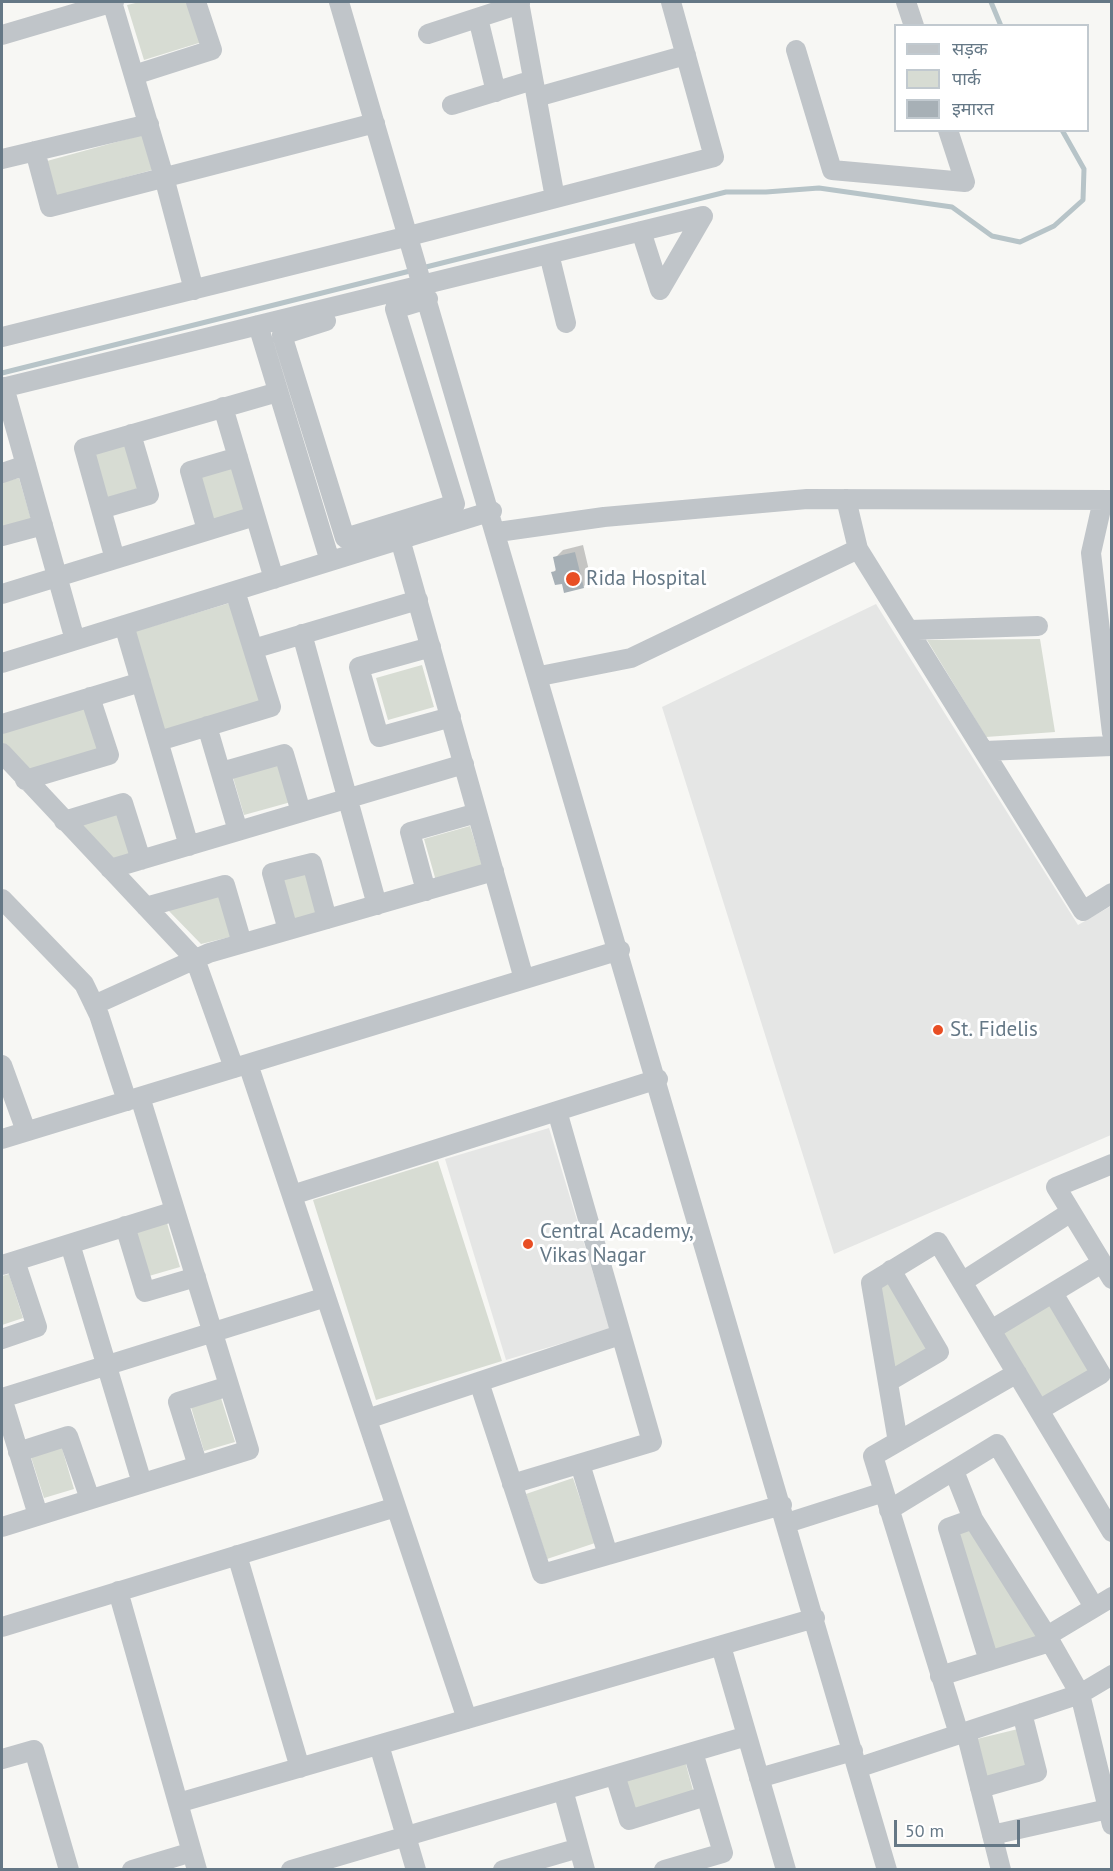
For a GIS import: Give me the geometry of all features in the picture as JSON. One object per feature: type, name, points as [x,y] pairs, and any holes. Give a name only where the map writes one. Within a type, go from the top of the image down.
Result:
[{"type":"street","points":[[2,35],[113,2],[194,290]]},
{"type":"street","points":[[134,75],[212,50],[196,2]]},
{"type":"street","points":[[339,2],[492,511],[887,1869]]},
{"type":"street","points":[[2,338],[714,157],[671,2]]},
{"type":"street","points":[[906,2],[913,24]]},
{"type":"street","points":[[428,34],[520,3],[555,198]]},
{"type":"street","points":[[478,18],[496,92]]},
{"type":"street","points":[[795,50],[832,170],[965,182],[949,132]]},
{"type":"street","points":[[452,105],[496,92],[535,89],[686,55]]},
{"type":"street","points":[[35,151],[50,207],[375,123]]},
{"type":"street","points":[[2,159],[148,124]]},
{"type":"street","points":[[75,640],[3,388],[258,325],[422,281],[549,254],[641,231]]},
{"type":"street","points":[[549,254],[566,323]]},
{"type":"street","points":[[394,309],[422,281]]},
{"type":"street","points":[[392,301],[394,309],[455,504],[345,538],[282,335],[392,301]]},
{"type":"street","points":[[258,325],[330,561]]},
{"type":"street","points":[[115,559],[84,448],[278,392]]},
{"type":"street","points":[[223,407],[274,579]]},
{"type":"street","points":[[101,509],[149,495],[131,434]]},
{"type":"street","points":[[207,530],[190,471],[238,457]]},
{"type":"street","points":[[2,473],[26,465]]},
{"type":"street","points":[[498,532],[616,516],[807,499],[1107,500],[1091,553],[1106,638],[1112,733]]},
{"type":"street","points":[[846,499],[858,549],[1083,911],[1112,893]]},
{"type":"street","points":[[2,663],[492,511]]},
{"type":"street","points":[[2,594],[255,516]]},
{"type":"street","points":[[2,536],[43,525]]},
{"type":"street","points":[[400,539],[524,979]]},
{"type":"street","points":[[540,676],[631,658],[858,549]]},
{"type":"street","points":[[159,741],[271,707],[235,591]]},
{"type":"street","points":[[253,649],[417,600]]},
{"type":"street","points":[[124,625],[189,846]]},
{"type":"street","points":[[910,630],[1038,626]]},
{"type":"street","points":[[302,634],[377,905]]},
{"type":"street","points":[[431,647],[359,667],[376,727],[379,737],[451,717]]},
{"type":"street","points":[[2,724],[141,682]]},
{"type":"street","points":[[25,780],[109,755],[90,697]]},
{"type":"street","points":[[207,726],[238,831]]},
{"type":"street","points":[[984,751],[1112,746]]},
{"type":"street","points":[[2,753],[195,959],[241,1066],[292,1195],[467,1719]]},
{"type":"street","points":[[220,772],[284,754],[301,812]]},
{"type":"street","points":[[110,869],[464,764]]},
{"type":"street","points":[[64,821],[123,802],[141,860]]},
{"type":"street","points":[[426,891],[410,832],[477,813]]},
{"type":"street","points":[[288,930],[272,873],[312,862],[327,919]]},
{"type":"street","points":[[94,1005],[209,953],[494,871]]},
{"type":"street","points":[[146,907],[225,885],[242,943]]},
{"type":"street","points":[[2,899],[84,984],[94,1005],[134,1099],[175,1211],[249,1450],[2,1527]]},
{"type":"street","points":[[2,1139],[620,950]]},
{"type":"street","points":[[2,1065],[26,1131]]},
{"type":"street","points":[[292,1195],[658,1079]]},
{"type":"street","points":[[512,1484],[652,1442],[557,1111]]},
{"type":"street","points":[[991,1330],[1053,1293],[1107,1271],[1056,1187],[1111,1165]]},
{"type":"street","points":[[2,1339],[37,1328],[8,1263],[175,1211]]},
{"type":"street","points":[[962,1282],[1071,1212]]},
{"type":"street","points":[[125,1226],[145,1292],[196,1277]]},
{"type":"street","points":[[898,1442],[871,1283],[938,1242],[1112,1532]]},
{"type":"street","points":[[70,1244],[142,1483]]},
{"type":"street","points":[[888,1382],[939,1352],[891,1270]]},
{"type":"street","points":[[1039,1410],[1101,1374],[1053,1293]]},
{"type":"street","points":[[38,1515],[2,1398],[326,1297]]},
{"type":"street","points":[[367,1419],[620,1335]]},
{"type":"street","points":[[1001,1869],[981,1788],[963,1733],[940,1676],[873,1456],[1017,1373]]},
{"type":"street","points":[[479,1382],[542,1574],[608,1555],[785,1514],[887,1501],[954,1471],[998,1444],[1094,1607]]},
{"type":"street","points":[[198,1466],[178,1402],[229,1386]]},
{"type":"street","points":[[18,1452],[68,1436],[90,1499]]},
{"type":"street","points":[[579,1464],[608,1555]]},
{"type":"street","points":[[954,1471],[973,1519],[1049,1639],[1080,1694],[1110,1817],[992,1834]]},
{"type":"street","points":[[2,1627],[396,1507]]},
{"type":"street","points":[[973,1519],[948,1528],[989,1661]]},
{"type":"street","points":[[237,1555],[300,1768]]},
{"type":"street","points":[[118,1592],[194,1861],[132,1869]]},
{"type":"street","points":[[940,1676],[1049,1639],[1112,1597]]},
{"type":"street","points":[[178,1803],[815,1618]]},
{"type":"street","points":[[721,1646],[786,1869]]},
{"type":"street","points":[[759,1778],[855,1759],[963,1733],[1080,1694],[1112,1675]]},
{"type":"street","points":[[981,1788],[1037,1772],[1022,1713]]},
{"type":"street","points":[[291,1869],[358,1860],[406,1836],[747,1736]]},
{"type":"street","points":[[379,1745],[416,1869]]},
{"type":"street","points":[[2,1759],[34,1750],[69,1869]]},
{"type":"street","points":[[664,1869],[723,1852],[693,1752]]},
{"type":"street","points":[[615,1775],[629,1820],[706,1796]]},
{"type":"street","points":[[563,1790],[585,1869]]},
{"type":"street","points":[[503,1869],[525,1866],[579,1848]]},
{"type":"shaded area","name":"St. Fidelis","points":[[876,604],[1078,925],[1111,906],[1111,1135],[834,1254],[662,707]]},
{"type":"shaded area","name":"Central Academy, Vikas Nagar","points":[[549,1128],[610,1329],[506,1360],[445,1159]]},
{"type":"green space","points":[[140,2],[189,2],[202,42],[144,60],[127,5]]},
{"type":"green space","points":[[142,135],[152,170],[57,196],[47,161]]},
{"type":"green space","points":[[125,442],[139,488],[103,499],[89,453]]},
{"type":"green space","points":[[233,465],[247,512],[211,523],[197,476]]},
{"type":"green space","points":[[19,478],[31,519],[2,528],[2,482]]},
{"type":"green space","points":[[233,602],[264,701],[165,731],[133,632]]},
{"type":"green space","points":[[1040,639],[1055,732],[986,737],[927,640]]},
{"type":"green space","points":[[422,665],[434,707],[388,720],[376,678]]},
{"type":"green space","points":[[87,704],[102,753],[27,773],[2,745],[2,729]]},
{"type":"green space","points":[[279,761],[291,802],[244,815],[232,774]]},
{"type":"green space","points":[[121,809],[135,855],[110,861],[73,824]]},
{"type":"green space","points":[[470,826],[483,868],[436,881],[424,839]]},
{"type":"green space","points":[[309,870],[321,912],[293,920],[281,877]]},
{"type":"green space","points":[[222,894],[234,936],[201,944],[168,910]]},
{"type":"green space","points":[[438,1161],[502,1361],[376,1400],[313,1200]]},
{"type":"green space","points":[[167,1223],[180,1267],[149,1276],[136,1232]]},
{"type":"green space","points":[[9,1274],[23,1318],[2,1325],[2,1276]]},
{"type":"green space","points":[[891,1281],[930,1352],[891,1374],[878,1288]]},
{"type":"green space","points":[[1049,1301],[1091,1373],[1041,1402],[999,1331]]},
{"type":"green space","points":[[221,1398],[235,1442],[204,1451],[191,1407]]},
{"type":"green space","points":[[61,1445],[74,1489],[44,1498],[30,1454]]},
{"type":"green space","points":[[573,1478],[595,1543],[547,1559],[526,1494]]},
{"type":"green space","points":[[977,1526],[1041,1636],[994,1650],[958,1532]]},
{"type":"green space","points":[[1018,1729],[1028,1768],[987,1778],[977,1739]]},
{"type":"green space","points":[[685,1761],[694,1794],[635,1811],[625,1778]]},
{"type":"building","points":[[575,552],[584,588],[564,593],[562,584],[555,585],[551,572],[556,571],[553,557]]},
{"type":"waterway","points":[[991,2],[1000,24]]},
{"type":"waterway","points":[[2,373],[726,192],[819,188],[952,207],[992,236],[1020,242],[1054,226],[1083,200],[1084,169],[1063,132]]},
{"type":"place","name":"Rida Hospital","points":[[573,579]]},
{"type":"place","name":"St. Fidelis","points":[[938,1030]]},
{"type":"place","name":"Central Academy, Vikas Nagar","points":[[528,1244]]}]
